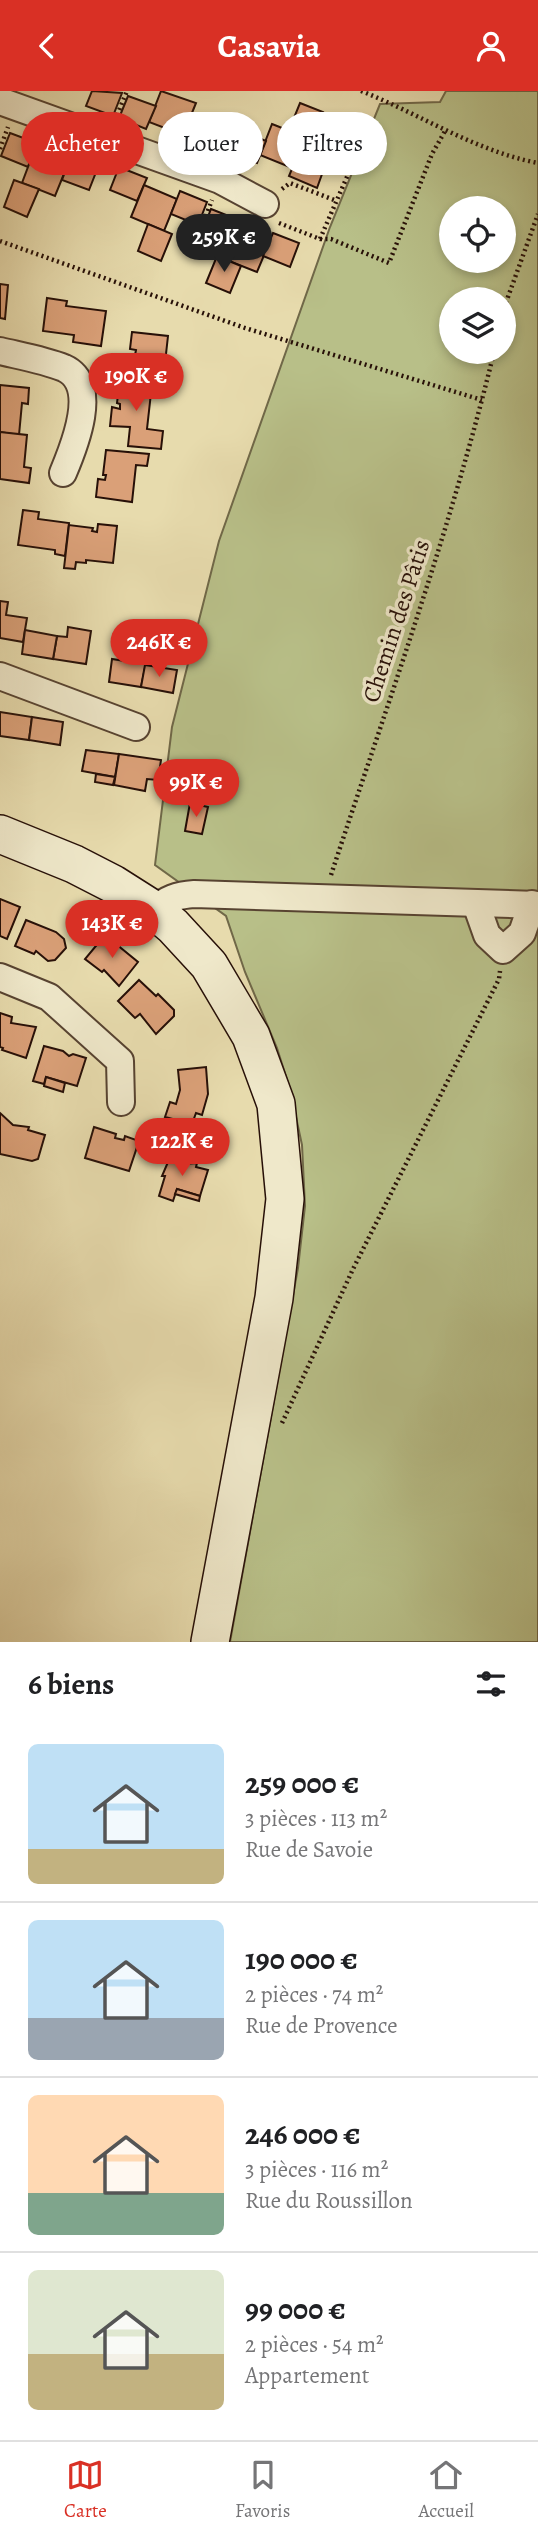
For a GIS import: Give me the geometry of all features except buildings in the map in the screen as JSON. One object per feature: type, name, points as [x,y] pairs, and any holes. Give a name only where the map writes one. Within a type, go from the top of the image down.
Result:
[{"type":"street","points":[[0,101],[220,180],[265,204]]},
{"type":"street","points":[[0,351],[65,369],[79,381],[83,390],[78,438],[63,473]]},
{"type":"street","points":[[0,676],[136,727]]},
{"type":"street","points":[[0,834],[74,864],[164,918],[209,965],[251,1036],[276,1104],[285,1199],[274,1298],[210,1642]]},
{"type":"street","points":[[164,918],[165,901],[179,895],[535,905],[522,933],[503,950],[487,935],[476,904]]},
{"type":"street","points":[[0,977],[49,997],[120,1061],[121,1103]]},
{"type":"path","points":[[362,91],[445,131],[518,159],[538,163]]},
{"type":"path","points":[[337,201],[290,183],[265,204],[278,222],[320,239],[331,239],[389,263],[432,154],[445,131]]},
{"type":"path","points":[[320,239],[348,175]]},
{"type":"path","points":[[192,252],[220,180]]},
{"type":"path","points":[[512,287],[538,214]]},
{"type":"path","points":[[0,240],[245,328],[482,400]]},
{"type":"path","name":"Chemin des Pâtis","points":[[323,899],[411,636],[491,364]]},
{"type":"path","points":[[281,1426],[353,1269],[499,979],[503,950]]},
{"type":"green space","points":[[446,91],[538,91],[538,1642],[230,1642],[298,1268],[305,1206],[302,1145],[290,1089],[277,1048],[245,972],[226,916],[155,865],[172,727],[219,541],[330,227],[351,175],[387,175],[387,112],[377,112],[380,104],[440,102]]}]
